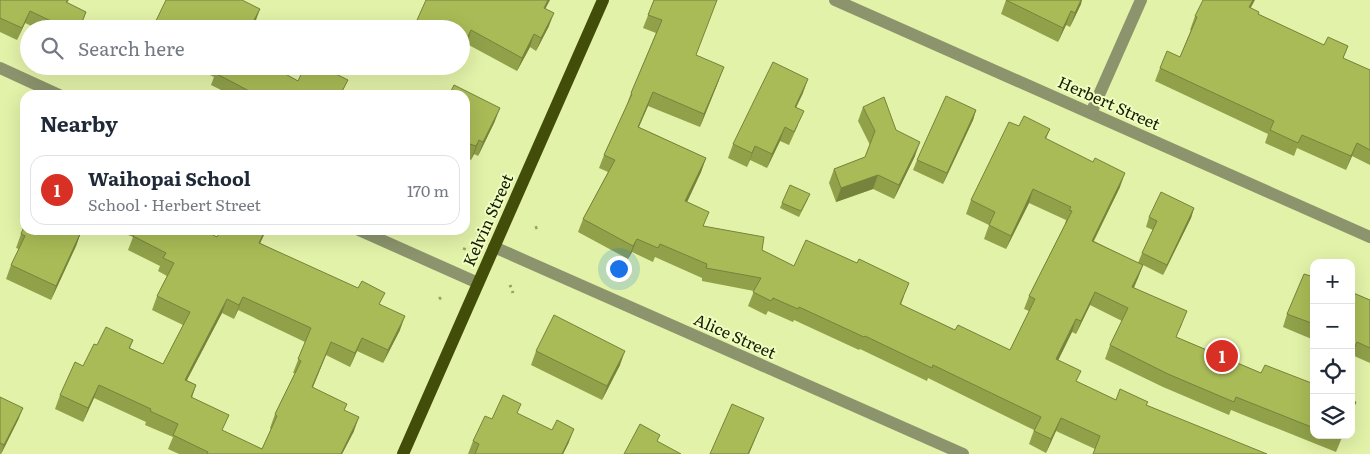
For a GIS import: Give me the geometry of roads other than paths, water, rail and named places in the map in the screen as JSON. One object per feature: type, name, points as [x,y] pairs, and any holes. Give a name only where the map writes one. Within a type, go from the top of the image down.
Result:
[{"type":"main road","name":"Kelvin Street","points":[[403,454],[604,0]]},
{"type":"street","name":"Herbert Street","points":[[836,0],[1370,237]]},
{"type":"street","points":[[1091,113],[1141,0]]},
{"type":"street","points":[[0,68],[48,90]]},
{"type":"street","points":[[370,235],[478,283]]},
{"type":"street","name":"Alice Street","points":[[494,247],[963,454]]},
{"type":"place","name":"Waihopai School","points":[[1222,356]]}]
